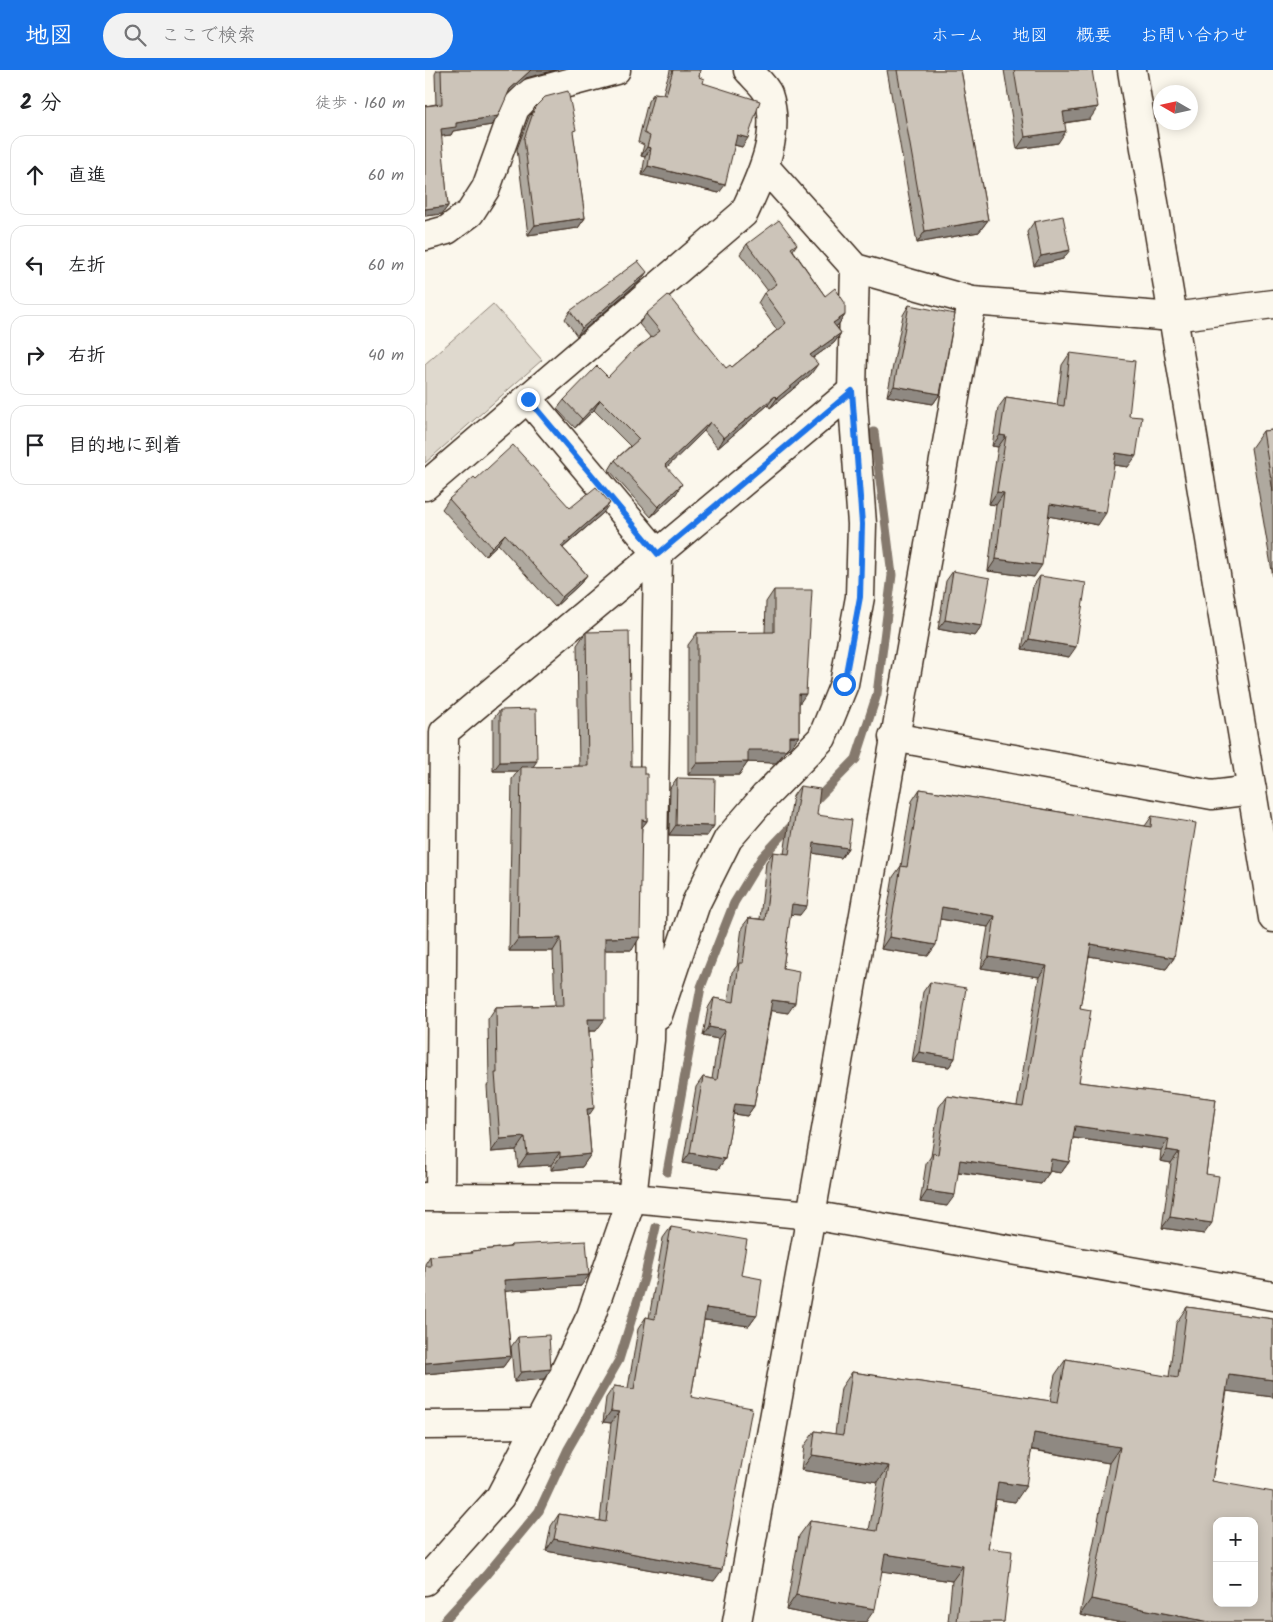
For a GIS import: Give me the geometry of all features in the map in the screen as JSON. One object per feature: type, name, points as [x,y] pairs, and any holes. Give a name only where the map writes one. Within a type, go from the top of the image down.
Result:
[{"type":"street","points":[[425,236],[447,230],[471,213],[486,188],[515,108],[530,93],[616,70]]},
{"type":"street","points":[[425,486],[744,213],[765,167],[772,123],[768,93],[748,70]]},
{"type":"street","points":[[1132,70],[1173,317],[1261,807],[1273,918]]},
{"type":"street","points":[[765,167],[855,268],[971,301],[1173,317],[1273,304]]},
{"type":"street","points":[[650,1040],[696,903],[728,839],[765,796],[822,738],[844,684],[860,597],[862,524],[852,391],[855,268]]},
{"type":"street","points":[[737,1622],[811,1215],[893,737],[971,301]]},
{"type":"street","points":[[852,391],[444,732],[434,976],[433,1198],[632,1198],[811,1215],[1273,1296]]},
{"type":"street","points":[[425,1581],[500,1497],[591,1316],[632,1198],[650,1040],[658,554],[528,399]]},
{"type":"street","points":[[893,737],[1212,795],[1261,807]]},
{"type":"street","points":[[425,1425],[538,1424]]},
{"type":"shaded area","points":[[493,304],[542,360],[425,463],[425,364]]},
{"type":"building","points":[[441,70],[531,70],[510,89],[498,116],[456,123],[456,127],[441,129],[448,206],[425,209],[425,106],[442,104]]},
{"type":"building","points":[[673,70],[700,70],[699,77],[704,79],[703,83],[760,101],[748,138],[737,135],[725,185],[648,166],[651,148],[647,147],[650,136],[644,133],[654,93],[666,95]]},
{"type":"building","points":[[897,70],[961,70],[988,220],[925,231]]},
{"type":"building","points":[[1014,70],[1092,70],[1098,107],[1063,112],[1066,131],[1025,137]]},
{"type":"building","points":[[568,91],[576,130],[573,131],[585,218],[535,225],[524,139],[535,107],[545,97]]},
{"type":"building","points":[[1063,216],[1070,250],[1041,256],[1034,222]]},
{"type":"building","points":[[779,220],[797,244],[791,248],[825,296],[835,288],[845,303],[845,315],[833,323],[841,333],[810,355],[818,364],[724,438],[710,422],[665,465],[682,484],[658,507],[615,460],[639,439],[600,400],[582,419],[564,400],[597,366],[608,377],[632,352],[660,331],[646,314],[668,295],[726,368],[730,365],[732,367],[786,323],[764,293],[777,284],[747,244]]},
{"type":"building","points":[[638,261],[647,272],[582,328],[570,311]]},
{"type":"building","points":[[909,305],[955,314],[940,394],[894,386]]},
{"type":"building","points":[[1070,353],[1135,361],[1129,416],[1142,417],[1136,456],[1116,453],[1106,513],[1050,504],[1042,565],[996,559],[1004,493],[997,492],[1006,436],[1000,435],[1006,397],[1064,406]]},
{"type":"building","points":[[1273,430],[1273,492],[1263,431]]},
{"type":"building","points":[[513,445],[570,508],[596,487],[610,503],[561,546],[587,575],[562,597],[505,534],[492,547],[449,499],[474,477],[476,479]]},
{"type":"building","points":[[953,571],[990,578],[982,626],[945,620]]},
{"type":"building","points":[[1040,576],[1086,583],[1076,647],[1029,639]]},
{"type":"building","points":[[774,590],[812,590],[806,694],[799,694],[799,736],[789,736],[789,746],[785,750],[748,750],[748,762],[697,763],[697,633],[774,632]]},
{"type":"building","points":[[629,631],[631,766],[644,766],[644,774],[647,774],[647,821],[642,820],[640,937],[605,938],[605,1019],[588,1019],[594,1108],[587,1109],[591,1154],[560,1157],[560,1152],[527,1154],[525,1137],[500,1139],[495,1073],[497,1073],[496,1007],[564,1005],[561,938],[518,939],[521,767],[588,766],[586,632]]},
{"type":"building","points":[[536,709],[537,761],[500,762],[500,710]]},
{"type":"building","points":[[677,778],[715,779],[714,826],[676,825]]},
{"type":"building","points":[[800,786],[820,789],[817,815],[852,820],[848,848],[814,843],[807,906],[792,904],[783,968],[799,971],[795,1003],[772,1000],[754,1106],[735,1104],[725,1159],[690,1153],[703,1077],[717,1080],[725,1030],[709,1027],[714,998],[734,1002],[739,963],[743,963],[749,918],[765,920],[773,852],[789,854]]},
{"type":"building","points":[[920,789],[1151,827],[1152,816],[1196,823],[1174,958],[1091,944],[1080,1008],[1091,1010],[1079,1082],[1216,1099],[1206,1174],[1219,1176],[1212,1223],[1170,1217],[1179,1152],[1167,1150],[1169,1139],[1075,1126],[1069,1162],[1051,1159],[1049,1173],[960,1160],[955,1195],[927,1191],[933,1153],[938,1154],[947,1096],[1023,1107],[1047,966],[989,957],[995,916],[942,907],[936,945],[889,937],[901,866],[907,867]]},
{"type":"building","points":[[930,982],[966,988],[955,1058],[919,1052]]},
{"type":"building","points":[[671,1227],[747,1240],[741,1275],[762,1279],[757,1315],[706,1308],[691,1397],[752,1408],[722,1570],[554,1539],[559,1514],[606,1522],[619,1412],[611,1411],[614,1386],[634,1389],[646,1317],[655,1319]]},
{"type":"building","points":[[586,1241],[589,1275],[504,1280],[511,1356],[425,1363],[425,1266],[431,1266],[430,1256],[473,1253],[472,1251],[511,1247],[511,1245]]},
{"type":"building","points":[[1187,1307],[1273,1319],[1273,1380],[1229,1374],[1212,1481],[1273,1492],[1273,1622],[1210,1622],[1091,1599],[1120,1447],[1034,1433],[1026,1486],[998,1482],[988,1548],[1012,1551],[1004,1622],[957,1622],[963,1566],[885,1554],[875,1609],[796,1595],[810,1521],[877,1531],[889,1466],[812,1455],[815,1431],[843,1435],[852,1372],[1058,1402],[1066,1359],[1178,1378]]},
{"type":"building","points":[[549,1335],[551,1369],[521,1372],[518,1337]]},
{"type":"waterway","points":[[811,805],[856,759],[877,694],[892,575],[874,432]]},
{"type":"waterway","points":[[667,1172],[701,987],[734,903],[762,857],[795,822]]},
{"type":"waterway","points":[[443,1622],[486,1575],[539,1511],[568,1449],[619,1360],[644,1279],[656,1227]]},
{"type":"route","points":[[528,399],[658,554],[852,391],[862,524],[860,597],[844,684]]}]
